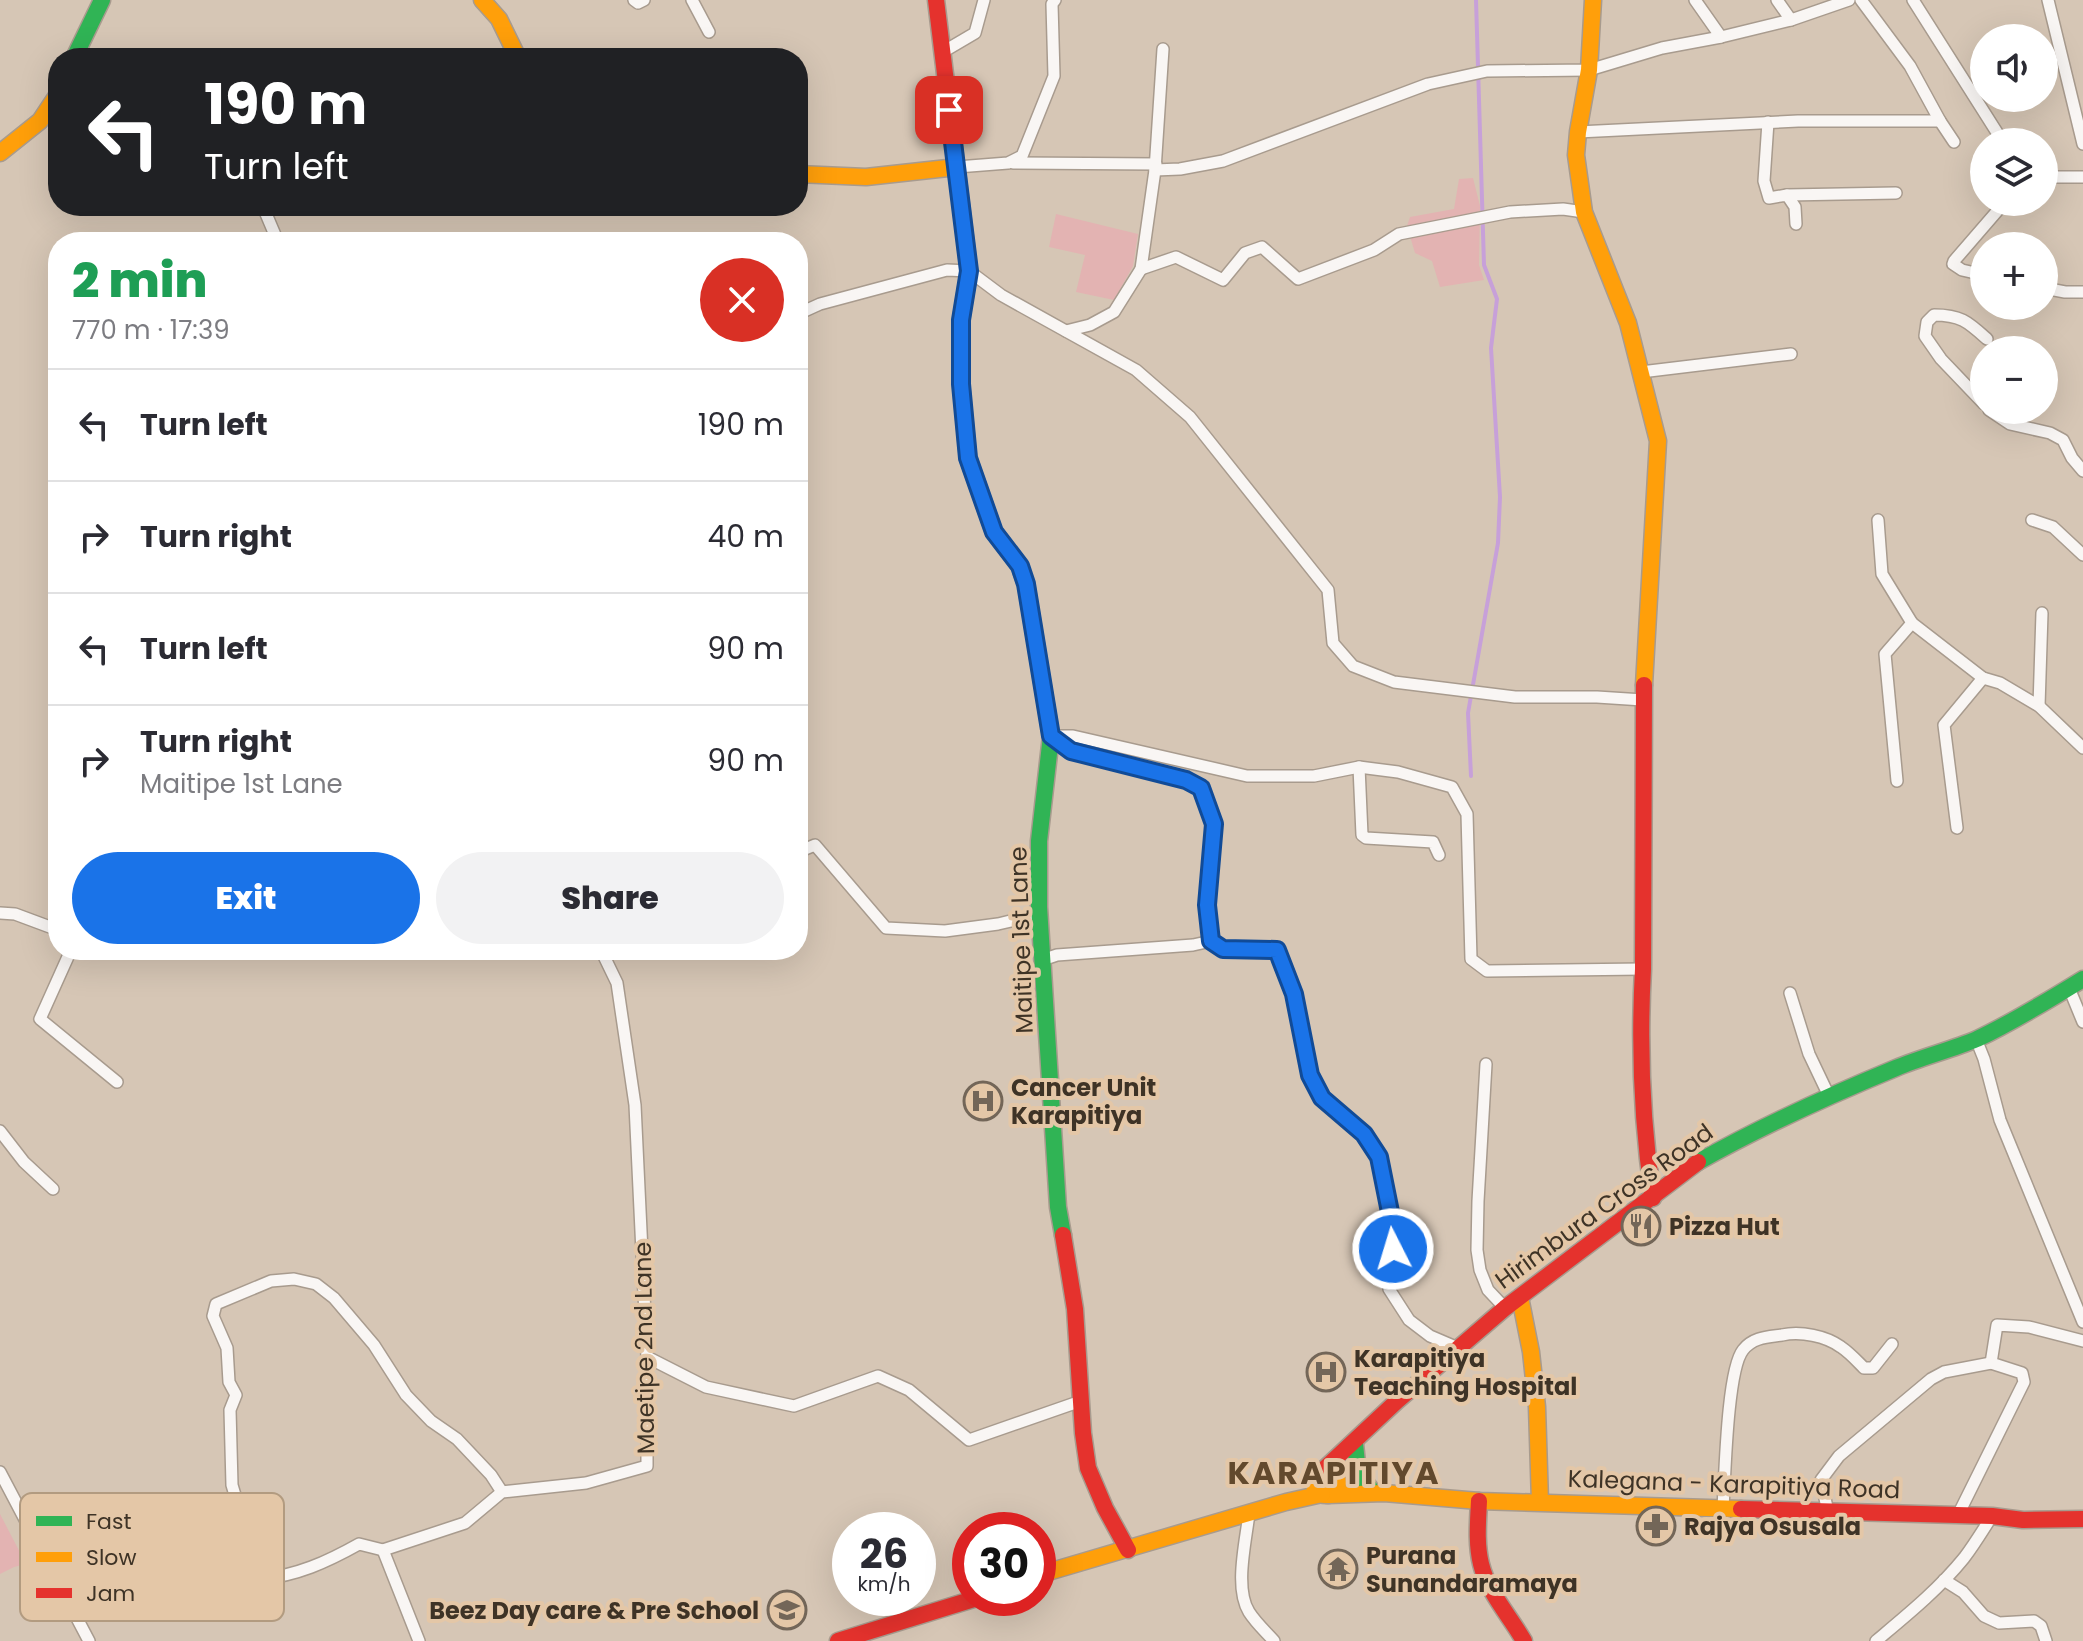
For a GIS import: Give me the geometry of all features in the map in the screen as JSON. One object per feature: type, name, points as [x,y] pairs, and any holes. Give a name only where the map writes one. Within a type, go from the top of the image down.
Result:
[{"type":"street","points":[[79,48],[102,0]]},
{"type":"street","points":[[482,0],[499,19],[513,48]]},
{"type":"street","points":[[634,0],[638,3],[644,0]]},
{"type":"street","points":[[692,0],[709,32]]},
{"type":"street","name":"Maitipe 1st Lane","points":[[936,0],[969,271],[961,320],[961,384],[968,458],[994,532],[1020,566],[1026,584],[1051,736],[1039,841],[1042,960],[1058,1207],[1075,1309],[1083,1433],[1088,1468],[1128,1550]]},
{"type":"street","points":[[941,53],[975,33],[984,0]]},
{"type":"street","points":[[1008,163],[1022,156],[1054,76],[1052,4],[1055,0]]},
{"type":"street","points":[[1593,0],[1589,70],[1576,155],[1584,212],[1628,323],[1658,441],[1643,700],[1641,1004],[1646,1150],[1653,1198]]},
{"type":"street","points":[[1695,0],[1721,37]]},
{"type":"street","points":[[1777,0],[1791,20]]},
{"type":"street","points":[[808,174],[866,177],[1008,163],[1180,169],[1223,161],[1428,84],[1487,71],[1589,70],[1662,48],[1791,20],[1849,0]]},
{"type":"street","points":[[1861,0],[1910,66],[1954,142]]},
{"type":"street","points":[[1913,0],[1994,128]]},
{"type":"street","points":[[2048,0],[2083,144]]},
{"type":"street","points":[[1066,331],[1090,325],[1114,312],[1141,269],[1155,167],[1163,49]]},
{"type":"street","points":[[0,153],[48,121]]},
{"type":"street","points":[[1578,132],[1768,122],[1940,121]]},
{"type":"street","points":[[1768,122],[1764,181],[1769,198],[1896,193]]},
{"type":"street","points":[[2058,177],[2083,177]]},
{"type":"street","points":[[1787,195],[1795,207],[1796,224]]},
{"type":"street","points":[[1141,269],[1176,257],[1223,280],[1245,253],[1262,247],[1298,279],[1374,250],[1399,234],[1510,212],[1563,209],[1584,212]]},
{"type":"street","points":[[1979,232],[1993,216]]},
{"type":"street","points":[[1970,242],[1953,264],[1970,272]]},
{"type":"street","points":[[808,309],[947,270],[969,271],[1001,295],[1136,370],[1190,417],[1328,590],[1333,643],[1353,666],[1394,682],[1515,697],[1643,700]]},
{"type":"street","points":[[2058,291],[2083,292]]},
{"type":"street","points":[[1970,389],[1941,359],[1925,336],[1927,322],[1934,315],[1951,315],[1966,320],[1984,336]]},
{"type":"street","points":[[1641,372],[1791,354]]},
{"type":"street","points":[[2010,424],[2050,433],[2063,440],[2083,471]]},
{"type":"street","points":[[1878,520],[1882,574],[1912,623],[1983,678],[2000,683],[2039,706],[2083,748]]},
{"type":"street","points":[[2032,520],[2053,527],[2083,555]]},
{"type":"street","points":[[2039,706],[2042,613]]},
{"type":"street","points":[[1897,781],[1885,654],[1912,623]]},
{"type":"street","points":[[1957,828],[1944,725],[1983,678]]},
{"type":"street","points":[[1051,736],[1073,736],[1247,776],[1314,776],[1359,767],[1398,772],[1452,787],[1467,814],[1471,959],[1487,971],[1643,969]]},
{"type":"street","points":[[1051,736],[1071,751],[1186,780],[1201,788],[1214,824],[1207,905],[1211,941]]},
{"type":"street","points":[[1359,767],[1362,835],[1366,838],[1433,842],[1439,855]]},
{"type":"street","points":[[808,848],[815,845],[886,928],[945,931],[998,924],[1040,914]]},
{"type":"street","points":[[0,913],[15,914],[48,926]]},
{"type":"street","points":[[1042,960],[1057,955],[1211,941],[1223,949],[1277,950],[1294,994],[1310,1075],[1322,1098],[1364,1134],[1379,1157],[1393,1227],[1393,1249],[1387,1273],[1389,1289],[1409,1320],[1430,1336],[1458,1348]]},
{"type":"street","points":[[67,960],[40,1019],[117,1082]]},
{"type":"street","name":"Maetipe 2nd Lane","points":[[502,1492],[586,1483],[647,1466],[647,1357],[635,1105],[617,983],[606,960]]},
{"type":"street","points":[[2076,983],[2083,1022]]},
{"type":"street","name":"Hirimbura Cross Road","points":[[1357,1440],[1505,1308],[1697,1163],[1742,1137],[1829,1096],[1976,1039],[2076,983]]},
{"type":"street","points":[[1790,993],[1809,1054],[1829,1096]]},
{"type":"street","points":[[1976,1039],[2000,1120],[2083,1322]]},
{"type":"street","points":[[1486,1064],[1477,1250],[1480,1270],[1488,1290],[1505,1308]]},
{"type":"street","points":[[0,1131],[24,1162],[53,1189]]},
{"type":"street","points":[[234,1493],[230,1410],[236,1395],[229,1382],[227,1348],[213,1316],[216,1304],[271,1281],[294,1279],[316,1284],[334,1298],[374,1345],[406,1395],[431,1421],[457,1439],[491,1475],[502,1492],[465,1523],[383,1550],[359,1544],[329,1561],[284,1576]]},
{"type":"street","points":[[1520,1297],[1531,1352],[1537,1407],[1540,1502]]},
{"type":"street","points":[[1991,1363],[1997,1325],[2029,1327],[2083,1341]]},
{"type":"street","points":[[1723,1508],[1730,1409],[1741,1351],[1755,1339],[1793,1333],[1817,1337],[1840,1346],[1864,1368],[1873,1368],[1892,1344]]},
{"type":"street","points":[[647,1357],[706,1387],[794,1406],[878,1376],[909,1390],[969,1440],[1081,1401]]},
{"type":"street","points":[[1828,1512],[1821,1480],[1839,1456],[1931,1379],[1944,1372],[1991,1363],[2022,1373],[2024,1382],[1958,1515]]},
{"type":"street","points":[[1327,1483],[1357,1440]]},
{"type":"street","points":[[1357,1440],[1358,1472],[1377,1491]]},
{"type":"street","points":[[0,1472],[20,1510]]},
{"type":"street","name":"Kalegana - Karapitiya Road","points":[[1056,1570],[1286,1502],[1327,1483],[1479,1501],[1992,1516],[2023,1520],[2083,1519]]},
{"type":"street","points":[[1479,1501],[1478,1545],[1482,1567],[1524,1641]]},
{"type":"street","points":[[1249,1513],[1241,1583],[1243,1597],[1249,1612],[1274,1641]]},
{"type":"street","points":[[1876,1641],[1911,1613],[1944,1580],[1965,1557],[1992,1516]]},
{"type":"street","points":[[383,1550],[419,1641]]},
{"type":"street","points":[[1944,1580],[1963,1592],[1984,1616],[1999,1623],[2034,1621],[2041,1626],[2046,1641]]},
{"type":"street","points":[[838,1641],[952,1605]]},
{"type":"street","points":[[78,1621],[89,1641]]},
{"type":"shaded area","points":[[1473,178],[1480,206],[1479,265],[1484,280],[1440,287],[1432,261],[1415,253],[1407,226],[1410,217],[1454,209],[1459,179]]},
{"type":"shaded area","points":[[1056,214],[1138,234],[1133,266],[1114,300],[1076,292],[1085,255],[1049,247]]},
{"type":"shaded area","points":[[0,1514],[20,1552],[20,1566],[0,1574]]},
{"type":"waterway","points":[[1471,776],[1468,713],[1498,543],[1500,497],[1491,348],[1497,299],[1484,265],[1476,0]]},
{"type":"traffic: fast","points":[[79,48],[102,0]]},
{"type":"traffic: fast","points":[[1022,573],[1051,736],[1039,841],[1039,907],[1058,1207],[1063,1235]]},
{"type":"traffic: fast","points":[[1698,1162],[1845,1089],[1977,1039],[2083,979]]},
{"type":"traffic: fast","points":[[1355,1444],[1358,1472],[1370,1488]]},
{"type":"traffic: slow","points":[[482,0],[499,19],[513,48]]},
{"type":"traffic: slow","points":[[1593,0],[1589,70],[1576,155],[1584,212],[1628,323],[1658,441],[1644,685]]},
{"type":"traffic: slow","points":[[0,153],[40,121],[48,109]]},
{"type":"traffic: slow","points":[[808,174],[866,177],[957,167]]},
{"type":"traffic: slow","points":[[1520,1297],[1531,1352],[1537,1407],[1540,1502]]},
{"type":"traffic: slow","points":[[1326,1471],[1334,1475],[1338,1483],[1334,1491],[1326,1495],[1318,1491],[1314,1483],[1318,1475],[1326,1471]]},
{"type":"traffic: slow","points":[[1328,1495],[1384,1493],[1479,1501],[1741,1509]]},
{"type":"traffic: slow","points":[[1056,1570],[1322,1494]]},
{"type":"traffic: jam","points":[[936,0],[969,271],[961,320],[961,384],[968,458],[994,532],[1022,573]]},
{"type":"traffic: jam","points":[[1644,685],[1641,1026],[1646,1142],[1653,1198]]},
{"type":"traffic: jam","points":[[1322,1471],[1505,1308],[1698,1162]]},
{"type":"traffic: jam","points":[[1063,1235],[1075,1309],[1088,1468],[1128,1550]]},
{"type":"traffic: jam","points":[[1479,1501],[1478,1549],[1484,1575],[1524,1641]]},
{"type":"traffic: jam","points":[[1741,1509],[1992,1516],[2023,1520],[2083,1519]]},
{"type":"traffic: jam","points":[[838,1641],[952,1606]]},
{"type":"place","name":"Cancer Unit Karapitiya","points":[[983,1101]]},
{"type":"place","name":"Pizza Hut","points":[[1641,1226]]},
{"type":"place","name":"Karapitiya Teaching Hospital","points":[[1326,1372]]},
{"type":"place","name":"Rajya Osusala","points":[[1656,1526]]},
{"type":"place","name":"Purana Sunandaramaya","points":[[1338,1569]]},
{"type":"place","name":"Beez Day care & Pre School","points":[[787,1610]]},
{"type":"district","name":"KARAPITIYA","points":[[1334,1472]]},
{"type":"route","points":[[949,110],[969,271],[961,320],[961,384],[968,458],[994,532],[1020,566],[1026,584],[1051,736],[1071,751],[1186,780],[1201,788],[1214,824],[1207,905],[1211,941],[1223,949],[1277,950],[1294,994],[1310,1075],[1322,1098],[1364,1134],[1379,1157],[1393,1227],[1393,1249]]}]
